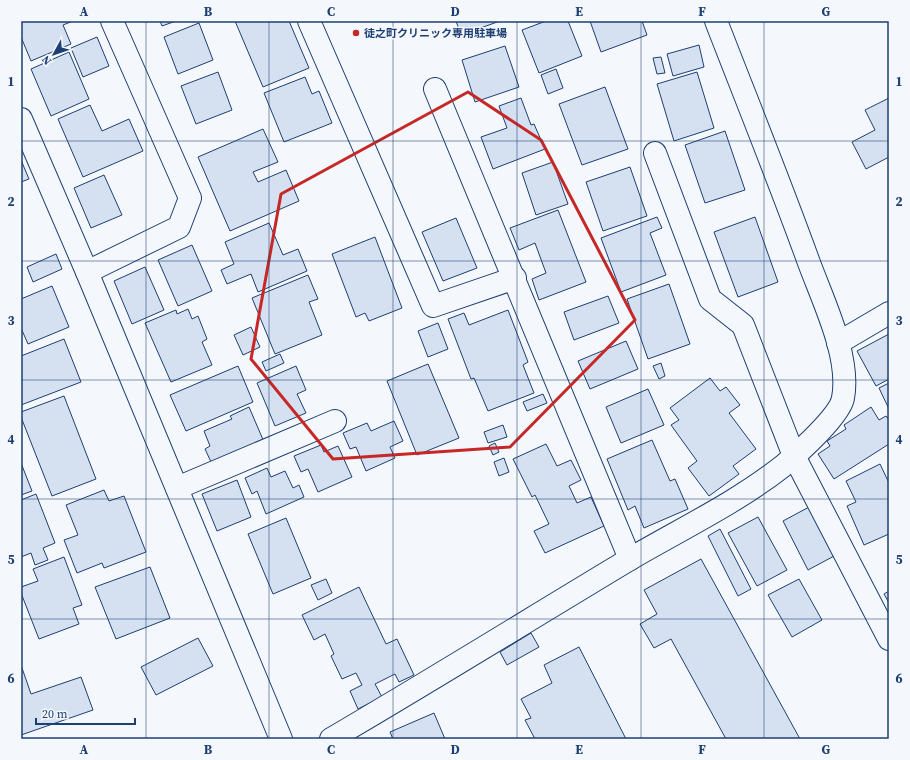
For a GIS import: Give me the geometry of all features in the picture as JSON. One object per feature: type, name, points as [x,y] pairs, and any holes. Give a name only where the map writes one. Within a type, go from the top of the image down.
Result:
[{"type":"street","points":[[87,272],[179,227],[190,198],[112,21]]},
{"type":"street","points":[[309,21],[433,306],[514,278]]},
{"type":"street","points":[[332,739],[451,669],[630,559],[736,498],[794,456],[824,428],[843,400],[844,374],[838,343],[716,21]]},
{"type":"street","points":[[435,88],[630,559]]},
{"type":"street","points":[[21,119],[87,272],[281,739]]},
{"type":"street","points":[[655,153],[710,299],[742,325],[794,456],[889,639]]},
{"type":"street","points":[[838,343],[889,313]]},
{"type":"street","points":[[177,488],[335,421]]},
{"type":"highlighted area","points":[[468,92],[541,140],[635,320],[510,447],[333,459],[251,359],[281,194]]},
{"type":"building","points":[[21,21],[73,21],[63,25],[71,44],[31,61],[21,37]]},
{"type":"building","points":[[160,21],[176,21],[162,26]]},
{"type":"building","points":[[235,21],[289,21],[309,68],[263,87]]},
{"type":"building","points":[[456,21],[500,21],[461,35]]},
{"type":"building","points":[[546,21],[568,21],[582,56],[539,73],[522,30]]},
{"type":"building","points":[[590,21],[642,21],[647,35],[601,52]]},
{"type":"building","points":[[199,23],[213,60],[178,74],[164,37]]},
{"type":"building","points":[[97,37],[109,66],[83,77],[71,48]]},
{"type":"building","points":[[699,45],[704,67],[673,76],[667,54]]},
{"type":"building","points":[[505,46],[519,87],[475,102],[462,60]]},
{"type":"building","points":[[69,52],[89,99],[51,116],[31,69]]},
{"type":"building","points":[[661,57],[665,73],[657,74],[653,58]]},
{"type":"building","points":[[556,69],[563,88],[548,94],[541,75]]},
{"type":"building","points":[[218,72],[232,110],[196,124],[181,86]]},
{"type":"building","points":[[697,72],[714,128],[674,141],[657,84]]},
{"type":"building","points":[[305,77],[312,94],[319,91],[332,123],[284,142],[264,93]]},
{"type":"building","points":[[605,87],[628,149],[582,165],[559,104]]},
{"type":"building","points":[[521,98],[531,125],[534,124],[545,149],[493,169],[481,137],[507,128],[499,106]]},
{"type":"building","points":[[889,98],[889,157],[866,169],[852,142],[875,130],[865,110]]},
{"type":"building","points":[[90,105],[102,131],[129,119],[143,151],[83,177],[58,119]]},
{"type":"building","points":[[263,129],[278,162],[253,172],[258,182],[286,170],[299,201],[230,231],[198,157]]},
{"type":"building","points":[[725,131],[745,190],[705,203],[685,145]]},
{"type":"building","points":[[21,160],[29,179],[21,182]]},
{"type":"building","points":[[553,162],[568,204],[536,215],[522,173]]},
{"type":"building","points":[[630,167],[647,216],[603,231],[586,182]]},
{"type":"building","points":[[104,175],[122,215],[91,228],[74,188]]},
{"type":"building","points":[[558,210],[586,282],[539,300],[532,279],[546,273],[535,243],[519,250],[510,228]]},
{"type":"building","points":[[657,217],[662,228],[650,233],[666,275],[621,292],[601,238]]},
{"type":"building","points":[[755,217],[778,282],[738,297],[714,232]]},
{"type":"building","points":[[456,218],[477,268],[443,281],[422,232]]},
{"type":"building","points":[[269,223],[283,255],[298,249],[307,271],[258,292],[251,274],[227,284],[221,270],[234,264],[225,242]]},
{"type":"building","points":[[375,237],[402,308],[369,321],[365,313],[356,317],[332,254]]},
{"type":"building","points":[[192,245],[212,291],[178,306],[158,260]]},
{"type":"building","points":[[56,254],[62,269],[33,282],[27,267]]},
{"type":"building","points":[[145,267],[164,310],[132,324],[114,281]]},
{"type":"building","points":[[308,275],[318,299],[309,302],[322,335],[275,354],[252,298]]},
{"type":"building","points":[[669,284],[690,344],[648,359],[627,299]]},
{"type":"building","points":[[52,286],[69,327],[28,344],[21,328],[21,299]]},
{"type":"building","points":[[608,296],[619,323],[574,340],[564,312]]},
{"type":"building","points":[[188,309],[192,319],[198,316],[207,339],[202,342],[212,365],[171,382],[145,323],[176,310],[177,314]]},
{"type":"building","points":[[508,310],[528,362],[523,365],[534,393],[488,411],[474,378],[471,379],[448,319],[464,313],[469,325]]},
{"type":"building","points":[[438,323],[448,349],[428,357],[418,331]]},
{"type":"building","points":[[251,327],[260,347],[243,355],[234,335]]},
{"type":"building","points":[[889,334],[889,379],[876,386],[857,351]]},
{"type":"building","points":[[64,339],[81,382],[21,405],[21,356]]},
{"type":"building","points":[[626,341],[638,369],[590,389],[578,361]]},
{"type":"building","points":[[280,354],[284,363],[266,371],[262,362]]},
{"type":"building","points":[[661,363],[665,376],[659,379],[653,366]]},
{"type":"building","points":[[428,364],[459,438],[417,455],[387,381]]},
{"type":"building","points":[[238,366],[253,402],[186,431],[170,395]]},
{"type":"building","points":[[296,366],[306,390],[297,394],[306,413],[275,426],[257,383]]},
{"type":"building","points":[[710,378],[720,391],[726,387],[740,405],[729,413],[756,449],[733,466],[739,474],[709,496],[688,468],[697,461],[671,425],[679,420],[670,408]]},
{"type":"building","points":[[889,383],[889,409],[879,388]]},
{"type":"building","points":[[648,389],[664,425],[621,443],[606,407]]},
{"type":"building","points":[[543,394],[547,403],[527,411],[523,402]]},
{"type":"building","points":[[64,396],[96,479],[52,496],[21,417],[21,412]]},
{"type":"building","points":[[249,407],[264,442],[212,464],[205,449],[210,446],[204,431],[232,419],[230,416]]},
{"type":"building","points":[[871,407],[879,420],[886,416],[889,420],[889,444],[834,479],[818,454],[830,446],[827,441],[846,429],[844,425]]},
{"type":"building","points":[[394,421],[403,441],[390,447],[395,458],[366,471],[356,447],[350,449],[343,433],[367,423],[371,431]]},
{"type":"building","points":[[503,425],[507,437],[488,443],[484,432]]},
{"type":"building","points":[[652,440],[670,481],[675,479],[688,509],[644,528],[635,506],[628,510],[607,459]]},
{"type":"building","points":[[495,443],[499,452],[493,455],[489,446]]},
{"type":"building","points":[[546,444],[557,466],[571,460],[581,480],[569,486],[577,503],[591,497],[604,526],[545,553],[534,531],[549,524],[535,495],[532,497],[513,459]]},
{"type":"building","points":[[321,445],[324,452],[338,446],[352,477],[318,492],[308,469],[301,472],[294,456]]},
{"type":"building","points":[[504,458],[509,472],[499,476],[494,462]]},
{"type":"building","points":[[21,463],[32,491],[21,495]]},
{"type":"building","points":[[880,464],[889,483],[889,534],[864,545],[847,506],[856,502],[846,481]]},
{"type":"building","points":[[267,468],[271,477],[285,471],[293,488],[299,485],[304,497],[266,514],[257,491],[252,494],[245,478]]},
{"type":"building","points":[[237,480],[251,517],[217,531],[202,494]]},
{"type":"building","points":[[104,490],[109,501],[124,496],[146,552],[104,568],[102,563],[77,573],[64,540],[78,535],[66,505]]},
{"type":"building","points":[[36,494],[55,543],[43,548],[48,560],[35,565],[31,553],[21,557],[21,500]]},
{"type":"building","points":[[811,506],[836,555],[808,570],[783,521]]},
{"type":"building","points":[[758,517],[787,570],[757,586],[728,533]]},
{"type":"building","points":[[286,518],[311,578],[273,594],[248,534]]},
{"type":"building","points":[[720,529],[751,589],[738,596],[708,536]]},
{"type":"building","points":[[64,557],[82,605],[73,608],[79,624],[39,639],[21,593],[21,587],[38,581],[33,569]]},
{"type":"building","points":[[701,559],[800,739],[726,739],[671,639],[654,648],[640,624],[657,614],[644,590]]},
{"type":"building","points":[[150,567],[170,618],[116,639],[95,587]]},
{"type":"building","points":[[326,579],[332,593],[318,600],[311,585]]},
{"type":"building","points":[[799,579],[822,620],[792,637],[768,595]]},
{"type":"building","points":[[359,587],[386,644],[397,639],[414,675],[399,682],[395,674],[375,684],[382,697],[358,709],[350,691],[362,685],[356,673],[342,679],[331,656],[334,654],[325,634],[314,640],[302,615]]},
{"type":"building","points":[[889,591],[889,603],[884,594]]},
{"type":"building","points":[[531,633],[539,647],[507,665],[500,652]]},
{"type":"building","points":[[198,638],[213,666],[156,695],[141,667]]},
{"type":"building","points":[[579,647],[626,739],[535,739],[525,720],[531,718],[521,699],[552,683],[544,665]]},
{"type":"building","points":[[21,665],[31,694],[81,677],[93,710],[21,735]]},
{"type":"building","points":[[434,713],[445,739],[393,739],[390,732]]},
{"type":"place","name":"徒之町クリニック専用駐車場","points":[[356,33]]}]
